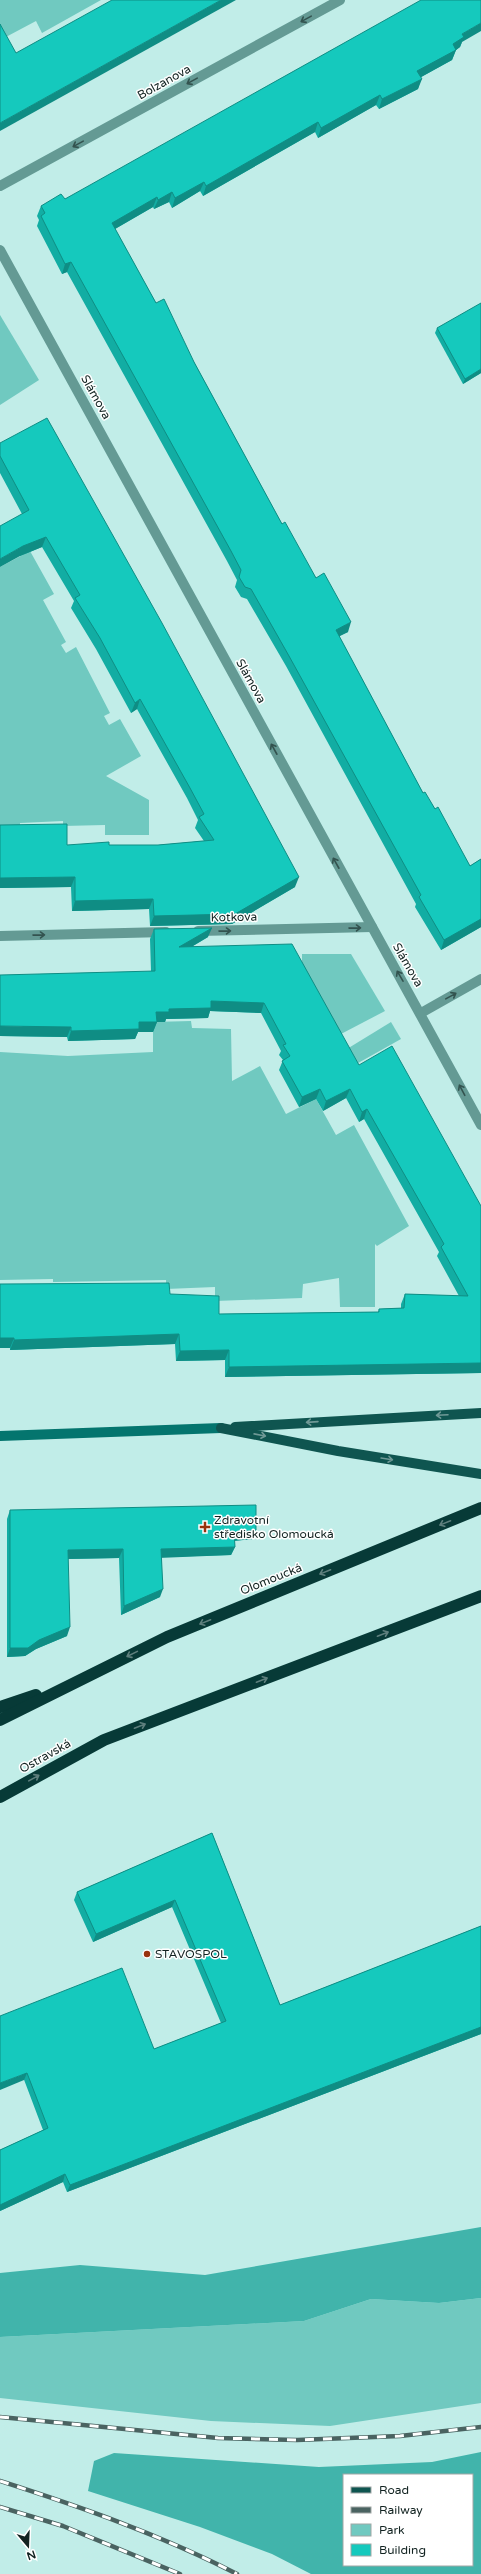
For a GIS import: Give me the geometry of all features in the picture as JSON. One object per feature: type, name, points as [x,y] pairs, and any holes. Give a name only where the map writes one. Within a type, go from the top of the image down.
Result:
[{"type":"highway","name":"Olomoucká","points":[[75,1682],[167,1637],[481,1508]]},
{"type":"highway","name":"Ostravská","points":[[0,1797],[104,1740],[481,1596]]},
{"type":"highway","points":[[0,1707],[75,1682]]},
{"type":"highway","points":[[0,1720],[75,1682]]},
{"type":"main road","points":[[0,1436],[221,1428],[481,1413]]},
{"type":"main road","points":[[221,1428],[338,1451],[481,1474]]},
{"type":"street","name":"Bolzanova","points":[[0,186],[340,0]]},
{"type":"street","name":"Slámova","points":[[0,250],[372,927],[421,1013],[481,1125]]},
{"type":"street","name":"Kotkova","points":[[190,931],[372,927]]},
{"type":"street","points":[[0,936],[174,932]]},
{"type":"street","points":[[421,1013],[481,979]]},
{"type":"green space","points":[[0,0],[101,0],[42,33],[36,21],[4,38],[0,31]]},
{"type":"green space","points":[[0,315],[39,380],[0,405]]},
{"type":"green space","points":[[30,551],[54,594],[43,600],[66,642],[61,645],[66,653],[76,647],[110,713],[104,716],[109,725],[120,719],[141,756],[106,776],[149,800],[149,835],[105,835],[105,825],[63,826],[63,821],[20,823],[20,834],[0,834],[0,567]]},
{"type":"green space","points":[[302,954],[351,954],[385,1011],[341,1034],[302,964]]},
{"type":"green space","points":[[191,1021],[192,1028],[231,1029],[232,1081],[260,1066],[286,1114],[316,1099],[336,1135],[354,1125],[409,1226],[377,1246],[375,1244],[375,1307],[340,1307],[339,1278],[303,1284],[302,1298],[215,1301],[215,1287],[166,1289],[166,1280],[53,1282],[53,1279],[0,1280],[0,1052],[68,1056],[153,1052],[153,1022]]},
{"type":"green space","points":[[391,1022],[401,1039],[351,1067],[342,1052]]},
{"type":"green space","points":[[481,2298],[481,2403],[330,2426],[211,2421],[0,2398],[0,2337],[304,2321],[371,2299],[439,2303]]},
{"type":"shaded area","points":[[481,2227],[481,2298],[439,2303],[371,2299],[304,2321],[0,2337],[0,2273],[80,2265],[205,2275]]},
{"type":"shaded area","points":[[481,2452],[481,2574],[311,2574],[272,2554],[200,2527],[88,2491],[94,2461],[114,2453],[319,2467],[432,2462]]},
{"type":"building","points":[[112,0],[221,0],[0,123],[0,24],[16,53]]},
{"type":"building","points":[[421,0],[481,0],[481,23],[462,34],[464,37],[453,44],[456,50],[417,71],[422,79],[382,99],[380,95],[321,128],[318,122],[206,186],[204,182],[175,198],[172,192],[158,200],[157,197],[112,223],[156,303],[164,299],[194,362],[282,524],[285,522],[316,578],[324,573],[351,622],[336,630],[423,793],[425,792],[435,809],[438,807],[470,866],[481,859],[481,919],[444,940],[419,897],[421,895],[289,656],[251,589],[245,587],[239,577],[241,570],[231,551],[71,262],[65,264],[41,216],[45,213],[41,206],[61,194],[65,199]]},
{"type":"building","points":[[481,303],[481,369],[465,379],[437,328]]},
{"type":"building","points":[[47,418],[162,623],[299,877],[235,914],[154,916],[153,899],[75,901],[75,877],[0,878],[0,825],[67,824],[67,845],[109,842],[109,845],[158,845],[214,840],[199,817],[204,814],[190,788],[140,699],[135,703],[100,638],[75,598],[80,595],[46,537],[23,546],[0,559],[0,526],[29,510],[0,456],[0,443]]},
{"type":"building","points":[[212,928],[179,947],[292,944],[359,1065],[392,1046],[481,1206],[481,1363],[229,1367],[229,1350],[180,1351],[179,1334],[14,1340],[14,1338],[0,1338],[0,1284],[169,1283],[170,1294],[219,1296],[219,1314],[379,1312],[379,1309],[404,1308],[405,1294],[468,1296],[441,1247],[444,1244],[367,1109],[362,1112],[350,1089],[326,1101],[320,1089],[302,1097],[282,1061],[290,1056],[283,1045],[286,1044],[264,1003],[211,1001],[211,1008],[169,1009],[169,1012],[156,1012],[157,1022],[139,1022],[139,1029],[71,1031],[71,1027],[0,1026],[0,975],[155,971],[154,929]]},
{"type":"building","points":[[256,1505],[256,1530],[234,1532],[235,1547],[161,1549],[163,1589],[124,1606],[123,1549],[68,1550],[70,1627],[39,1640],[28,1648],[10,1648],[10,1510]]},
{"type":"building","points":[[212,1833],[280,2005],[481,1926],[481,2027],[70,2185],[65,2174],[0,2205],[0,2150],[48,2128],[27,2073],[0,2083],[0,2016],[122,1968],[154,2049],[226,2021],[175,1900],[96,1934],[77,1892]]},
{"type":"railway","points":[[0,2417],[218,2438],[297,2440],[400,2436],[481,2427]]},
{"type":"railway","points":[[0,2481],[61,2501],[150,2534],[237,2574]]},
{"type":"railway","points":[[0,2507],[63,2526],[180,2574]]},
{"type":"place","name":"Zdravotní středisko Olomoucká","points":[[205,1527]]},
{"type":"place","name":"STAVOSPOL","points":[[147,1954]]}]
